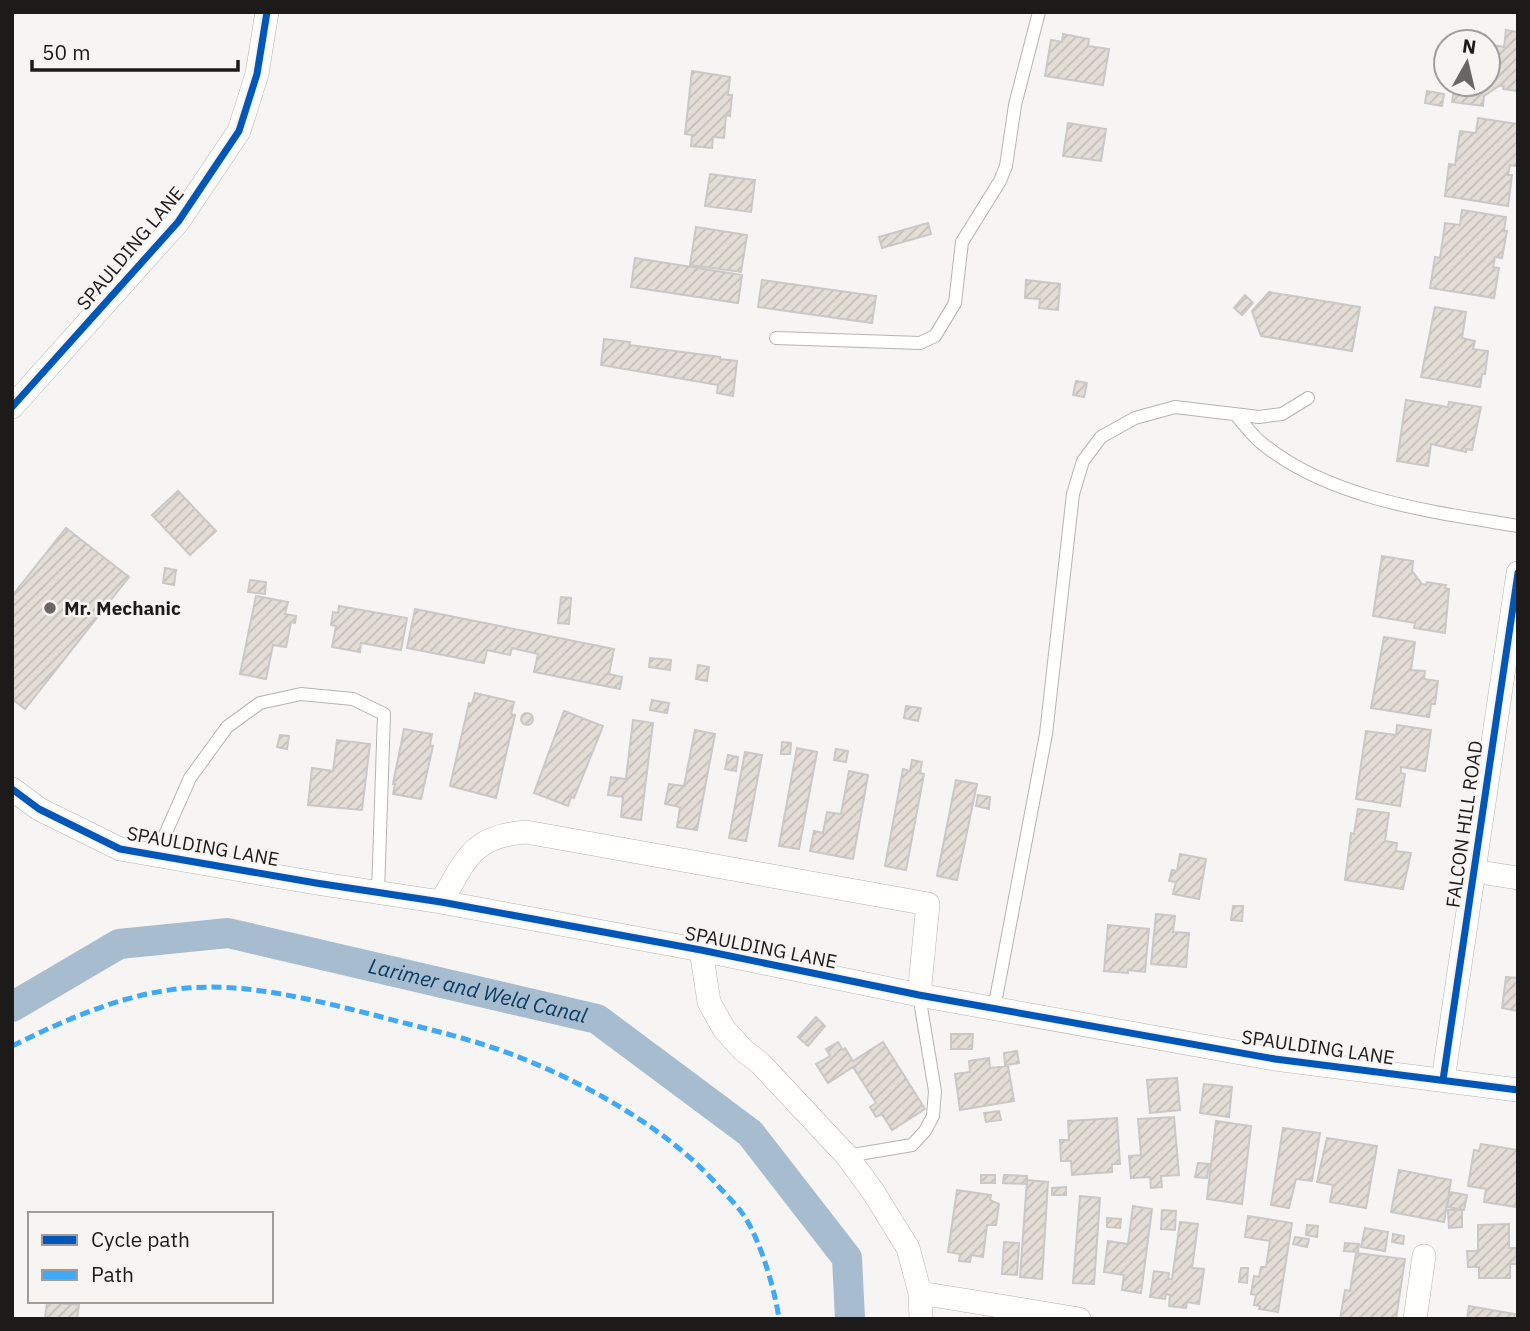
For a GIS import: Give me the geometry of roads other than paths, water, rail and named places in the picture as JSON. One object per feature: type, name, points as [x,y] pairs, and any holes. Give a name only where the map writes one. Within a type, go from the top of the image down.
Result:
[{"type":"street","name":"SPAULDING LANE","points":[[12,407],[178,222],[239,131],[257,74],[267,12]]},
{"type":"street","name":"FALCON HILL ROAD","points":[[1443,1080],[1518,573]]},
{"type":"street","name":"SPAULDING LANE","points":[[12,789],[38,809],[120,849],[441,902],[701,950],[919,995],[1275,1059],[1518,1090]]},
{"type":"street","points":[[441,902],[470,853],[487,840],[505,834],[526,832],[928,904],[919,995]]},
{"type":"street","points":[[1473,871],[1518,878]]},
{"type":"street","name":"SPAULDING LANE","points":[[701,950],[709,1002],[724,1029],[743,1051],[760,1063],[847,1156],[908,1248],[920,1293],[921,1319]]},
{"type":"street","points":[[1415,1319],[1424,1256]]},
{"type":"street","points":[[920,1293],[1079,1319]]},
{"type":"lane","points":[[776,338],[920,343],[935,336],[955,303],[962,242],[1000,181],[1006,166],[1015,105],[1039,12]]},
{"type":"lane","points":[[994,1009],[1046,734],[1071,507],[1083,461],[1101,437],[1135,418],[1175,407],[1259,418],[1282,414],[1308,397]]},
{"type":"lane","points":[[1235,414],[1263,444],[1305,472],[1422,510],[1518,526]]},
{"type":"lane","points":[[156,855],[190,778],[227,727],[260,703],[301,694],[353,699],[384,714],[378,892]]},
{"type":"lane","points":[[847,1156],[912,1145],[925,1131],[933,1116],[935,1091],[919,995]]},
{"type":"waterway","name":"Larimer and Weld Canal","points":[[12,1007],[119,944],[228,933],[597,1019],[750,1133],[847,1258],[850,1319]]},
{"type":"place","name":"Mr. Mechanic","points":[[50,608]]}]
